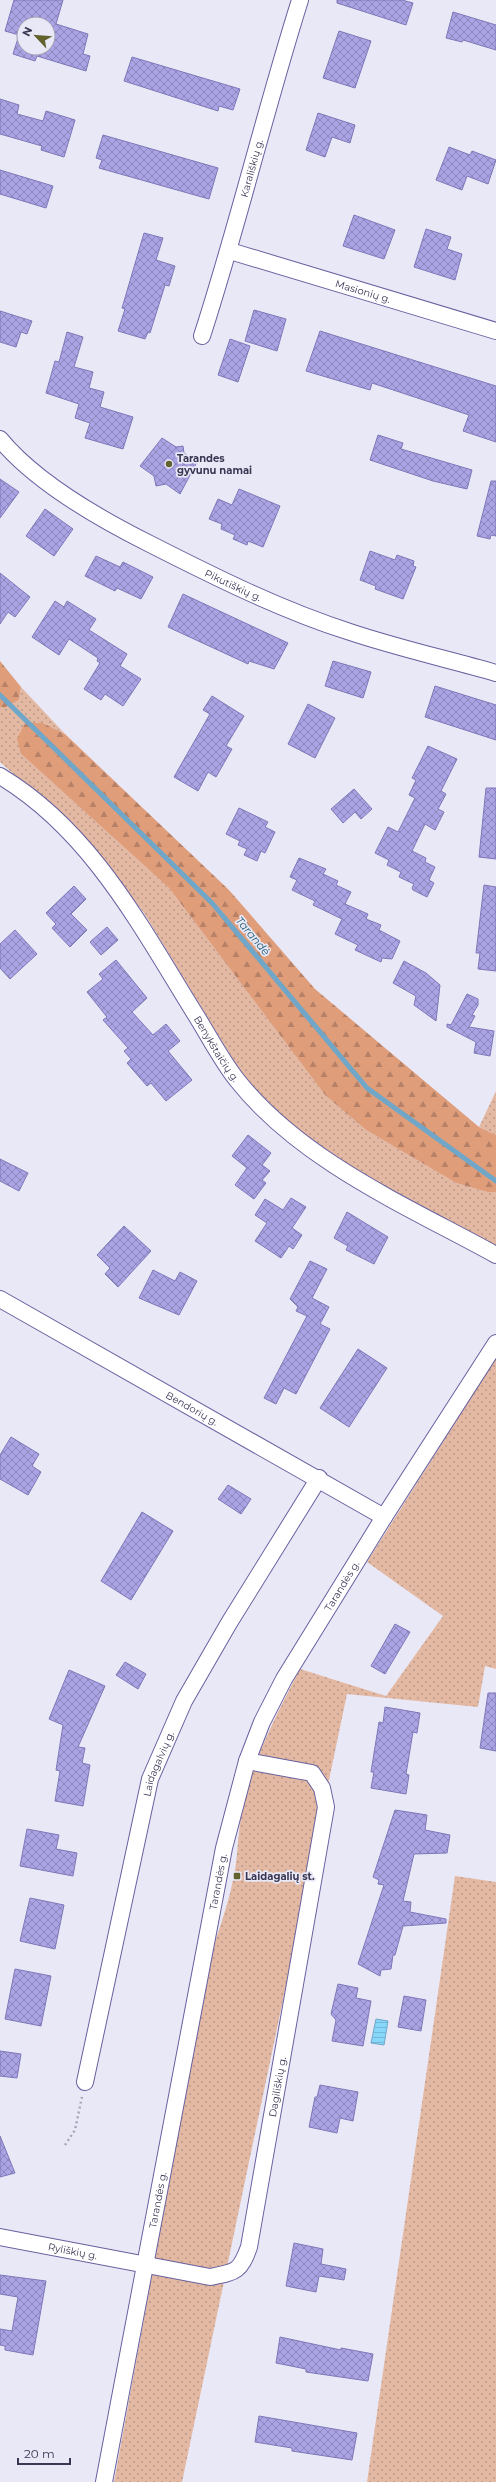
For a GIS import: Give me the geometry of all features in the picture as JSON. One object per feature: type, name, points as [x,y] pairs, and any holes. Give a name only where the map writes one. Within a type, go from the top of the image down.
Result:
[{"type":"street","name":"Karališkių g.","points":[[202,336],[230,251],[272,91],[300,0]]},
{"type":"street","name":"Masionių g.","points":[[230,251],[496,331]]},
{"type":"street","name":"Pikutiškių g.","points":[[0,439],[7,448],[51,485],[105,521],[233,586],[349,632],[496,673]]},
{"type":"street","name":"Benykštaičių g.","points":[[0,776],[48,811],[90,853],[123,898],[236,1080],[285,1131],[322,1159],[496,1255]]},
{"type":"street","name":"Bendorių g.","points":[[0,1299],[319,1478],[384,1517]]},
{"type":"street","name":"Tarandės g.","points":[[104,2482],[224,1848],[247,1761],[262,1722],[284,1679],[384,1517],[496,1343]]},
{"type":"street","name":"Laidagalvių g.","points":[[85,2082],[150,1779],[184,1701],[228,1623],[319,1478]]},
{"type":"street","name":"Dagiliškių g.","points":[[146,2263],[210,2277],[230,2273],[242,2265],[249,2247],[326,1807],[322,1788],[312,1773],[247,1761]]},
{"type":"street","name":"Ryliškių g.","points":[[0,2237],[146,2263]]},
{"type":"path","points":[[66,2145],[75,2130],[85,2082]]},
{"type":"shaded area","points":[[21,687],[65,734],[43,723],[21,754],[169,888],[325,1095],[366,1130],[456,1183],[487,1192],[496,1192],[496,1246],[328,1155],[270,1109],[240,1071],[144,913],[103,860],[45,802],[0,762],[0,707],[4,708],[19,700]]},
{"type":"shaded area","points":[[496,1091],[496,1135],[479,1127]]},
{"type":"shaded area","points":[[496,1358],[496,1669],[485,1666],[478,1707],[347,1694],[182,2482],[114,2482],[211,1954],[227,1904],[233,1879],[242,1811],[250,1780],[269,1731],[300,1669],[386,1696],[443,1616],[367,1562]]},
{"type":"shaded area","points":[[455,1876],[496,1882],[496,2482],[367,2482]]},
{"type":"green space","points":[[0,661],[21,687],[19,700],[4,708],[0,707]]},
{"type":"green space","points":[[25,723],[43,723],[65,734],[229,890],[315,989],[479,1127],[496,1135],[496,1192],[487,1192],[456,1183],[366,1130],[325,1095],[169,888],[21,754],[17,739]]},
{"type":"water","points":[[376,2019],[388,2021],[384,2045],[371,2043]]},
{"type":"building","points":[[14,0],[63,0],[56,24],[56,16],[16,16],[16,34],[5,31]]},
{"type":"building","points":[[337,0],[402,0],[413,3],[406,25],[337,3]]},
{"type":"building","points":[[453,12],[496,25],[496,50],[463,40],[462,42],[446,38]]},
{"type":"building","points":[[56,24],[88,34],[83,54],[90,56],[86,71],[37,56],[56,56]]},
{"type":"building","points":[[339,31],[371,41],[355,88],[323,78]]},
{"type":"building","points":[[16,44],[16,55],[13,54]]},
{"type":"building","points":[[19,56],[37,56],[35,61]]},
{"type":"building","points":[[132,57],[240,89],[233,110],[219,106],[218,111],[124,81]]},
{"type":"building","points":[[0,99],[19,105],[17,114],[43,121],[46,111],[75,120],[64,157],[41,150],[42,146],[0,134]]},
{"type":"building","points":[[318,113],[355,125],[350,143],[332,137],[325,157],[306,150]]},
{"type":"building","points":[[103,135],[218,168],[209,199],[99,168],[102,160],[96,158]]},
{"type":"building","points":[[449,147],[470,155],[472,151],[496,160],[488,184],[467,176],[462,190],[436,180]]},
{"type":"building","points":[[0,170],[53,186],[46,208],[0,194]]},
{"type":"building","points":[[354,215],[395,230],[384,259],[343,246]]},
{"type":"building","points":[[426,229],[451,237],[447,249],[462,254],[455,280],[414,267]]},
{"type":"building","points":[[144,233],[163,238],[156,260],[175,266],[169,286],[165,285],[150,333],[148,332],[145,339],[118,331],[125,309],[122,308]]},
{"type":"building","points":[[254,310],[286,319],[277,351],[245,341]]},
{"type":"building","points":[[0,311],[32,321],[27,334],[21,332],[16,347],[0,342]]},
{"type":"building","points":[[320,331],[496,386],[496,442],[463,431],[469,415],[372,383],[370,390],[306,371]]},
{"type":"building","points":[[67,332],[83,337],[74,367],[93,372],[89,388],[104,392],[100,407],[133,417],[123,449],[85,438],[90,423],[75,418],[79,404],[46,393],[55,361],[59,362]]},
{"type":"building","points":[[230,339],[250,346],[238,382],[218,375]]},
{"type":"building","points":[[378,435],[403,443],[401,449],[472,470],[467,489],[433,481],[370,460]]},
{"type":"building","name":"Tarandes gyvunu namai","points":[[162,438],[176,447],[183,446],[184,453],[197,462],[180,494],[166,484],[156,486],[154,476],[140,466]]},
{"type":"building","points":[[0,479],[19,492],[0,518]]},
{"type":"building","points":[[491,481],[496,481],[496,536],[491,535],[490,539],[477,536]]},
{"type":"building","points":[[239,489],[280,506],[263,547],[248,541],[247,545],[233,539],[235,535],[221,529],[222,524],[209,519],[218,499],[232,505]]},
{"type":"building","points":[[45,509],[73,529],[54,556],[26,536]]},
{"type":"building","points":[[370,551],[395,560],[397,555],[414,561],[413,566],[416,567],[403,599],[375,589],[376,586],[360,580]]},
{"type":"building","points":[[96,556],[120,567],[123,562],[153,577],[141,599],[117,588],[115,591],[85,576]]},
{"type":"building","points":[[0,573],[30,597],[15,617],[8,612],[0,624]]},
{"type":"building","points":[[183,594],[288,643],[274,669],[249,661],[248,664],[168,627]]},
{"type":"building","points":[[55,601],[64,607],[67,601],[96,619],[89,630],[127,654],[120,666],[141,679],[123,706],[105,694],[101,700],[84,689],[100,663],[97,661],[98,658],[69,639],[59,655],[32,637]]},
{"type":"building","points":[[333,661],[371,672],[363,698],[325,686]]},
{"type":"building","points":[[435,686],[496,705],[496,740],[425,717]]},
{"type":"building","points":[[212,696],[244,716],[226,746],[232,749],[216,777],[208,772],[198,791],[174,777],[210,714],[203,710]]},
{"type":"building","points":[[308,704],[335,718],[315,758],[288,744]]},
{"type":"building","points":[[428,746],[457,759],[441,791],[446,794],[438,809],[444,812],[435,830],[425,824],[412,851],[426,858],[425,862],[435,867],[429,880],[434,883],[427,897],[413,890],[412,888],[414,884],[399,877],[401,872],[387,865],[389,860],[375,853],[388,827],[398,832],[415,798],[409,795],[416,780],[412,778]]},
{"type":"building","points":[[486,788],[496,788],[496,859],[479,857]]},
{"type":"building","points":[[354,789],[372,809],[361,819],[355,812],[343,823],[331,809]]},
{"type":"building","points":[[239,808],[268,822],[265,827],[275,832],[265,853],[261,851],[257,861],[244,855],[247,849],[238,845],[240,841],[226,834]]},
{"type":"building","points":[[299,858],[326,869],[323,874],[338,881],[336,885],[351,892],[345,904],[368,914],[366,919],[381,925],[379,930],[400,941],[392,959],[382,958],[381,962],[355,950],[358,945],[335,934],[342,919],[313,905],[315,901],[292,890],[297,880],[290,877]]},
{"type":"building","points":[[484,885],[496,887],[496,971],[478,969],[480,953],[476,953]]},
{"type":"building","points":[[74,886],[86,899],[71,914],[87,930],[70,947],[52,928],[56,924],[46,913]]},
{"type":"building","points":[[107,927],[118,940],[101,955],[90,942]]},
{"type":"building","points":[[15,930],[37,954],[10,979],[0,968],[0,944]]},
{"type":"building","points":[[116,960],[147,998],[132,1012],[153,1035],[166,1024],[180,1041],[168,1051],[192,1080],[166,1101],[151,1083],[147,1086],[127,1063],[131,1059],[124,1051],[128,1048],[103,1020],[107,1017],[87,992],[103,979],[99,974]]},
{"type":"building","points":[[404,961],[426,973],[440,985],[436,1021],[414,1005],[416,996],[393,983]]},
{"type":"building","points":[[467,994],[478,999],[478,1005],[472,1015],[475,1016],[469,1027],[494,1031],[490,1056],[474,1053],[476,1042],[447,1027],[447,1024],[451,1025]]},
{"type":"building","points":[[248,1135],[271,1153],[262,1165],[270,1171],[262,1180],[266,1183],[254,1199],[235,1185],[247,1168],[232,1156]]},
{"type":"building","points":[[0,1159],[28,1173],[19,1191],[0,1181]]},
{"type":"building","points":[[291,1198],[306,1207],[292,1228],[302,1235],[293,1249],[289,1246],[281,1258],[255,1241],[267,1223],[255,1215],[265,1199],[283,1210]]},
{"type":"building","points":[[347,1212],[388,1237],[374,1264],[346,1250],[348,1246],[334,1238]]},
{"type":"building","points":[[124,1226],[151,1251],[118,1287],[105,1274],[110,1268],[97,1255]]},
{"type":"building","points":[[310,1261],[327,1269],[312,1298],[329,1307],[320,1324],[330,1329],[296,1394],[284,1388],[276,1404],[264,1398],[307,1316],[296,1311],[298,1307],[290,1299]]},
{"type":"building","points":[[153,1270],[175,1281],[180,1272],[197,1281],[179,1315],[139,1298]]},
{"type":"building","points":[[358,1349],[387,1368],[349,1427],[320,1408]]},
{"type":"building","points":[[11,1437],[39,1454],[32,1466],[41,1472],[28,1495],[0,1479],[0,1455]]},
{"type":"building","points":[[228,1485],[251,1499],[241,1514],[218,1499]]},
{"type":"building","points":[[142,1512],[173,1531],[131,1600],[101,1581]]},
{"type":"building","points":[[395,1624],[410,1632],[385,1674],[371,1666]]},
{"type":"building","points":[[125,1662],[146,1674],[138,1689],[116,1675]]},
{"type":"building","points":[[69,1670],[105,1686],[78,1747],[85,1748],[82,1763],[90,1765],[83,1806],[55,1801],[60,1771],[56,1770],[63,1725],[49,1719]]},
{"type":"building","points":[[488,1693],[496,1693],[496,1751],[480,1748]]},
{"type":"building","points":[[385,1707],[420,1713],[417,1733],[413,1732],[406,1774],[409,1775],[406,1794],[371,1788],[374,1772],[371,1772],[379,1722],[383,1723]]},
{"type":"building","points":[[395,1810],[427,1815],[425,1830],[450,1835],[447,1853],[414,1854],[403,1901],[411,1902],[410,1912],[446,1919],[446,1923],[403,1926],[395,1955],[393,1955],[391,1969],[381,1970],[380,1976],[358,1964],[384,1885],[378,1884],[379,1880],[373,1877]]},
{"type":"building","points":[[27,1829],[59,1835],[56,1849],[77,1853],[73,1876],[20,1866]]},
{"type":"building","points":[[30,1898],[64,1905],[55,1949],[20,1941]]},
{"type":"building","points":[[15,1969],[51,1976],[41,2026],[5,2019]]},
{"type":"building","points":[[338,1984],[358,1988],[356,1998],[371,2001],[363,2046],[332,2041],[336,2020],[331,2014]]},
{"type":"building","points":[[404,1996],[426,2000],[421,2031],[398,2027]]},
{"type":"building","points":[[0,2051],[21,2054],[17,2078],[0,2076]]},
{"type":"building","points":[[320,2085],[358,2092],[353,2121],[340,2118],[337,2133],[309,2127],[315,2097],[317,2097]]},
{"type":"building","points":[[0,2136],[15,2173],[0,2177]]},
{"type":"building","points":[[294,2243],[323,2249],[321,2264],[346,2269],[344,2280],[319,2276],[316,2292],[286,2286]]},
{"type":"building","points":[[0,2275],[46,2281],[33,2355],[5,2350],[5,2346],[0,2345],[0,2329],[12,2331],[18,2297],[0,2294]]},
{"type":"building","points":[[280,2337],[341,2350],[341,2348],[373,2354],[368,2381],[306,2372],[306,2369],[276,2363]]},
{"type":"building","points":[[259,2416],[357,2433],[352,2460],[292,2451],[292,2448],[255,2442]]},
{"type":"waterway","name":"Tarandė","points":[[0,695],[212,903],[367,1088],[496,1181]]},
{"type":"place","name":"Tarandes gyvunu namai","points":[[169,464]]},
{"type":"place","name":"Laidagalių st.","points":[[237,1876]]}]
